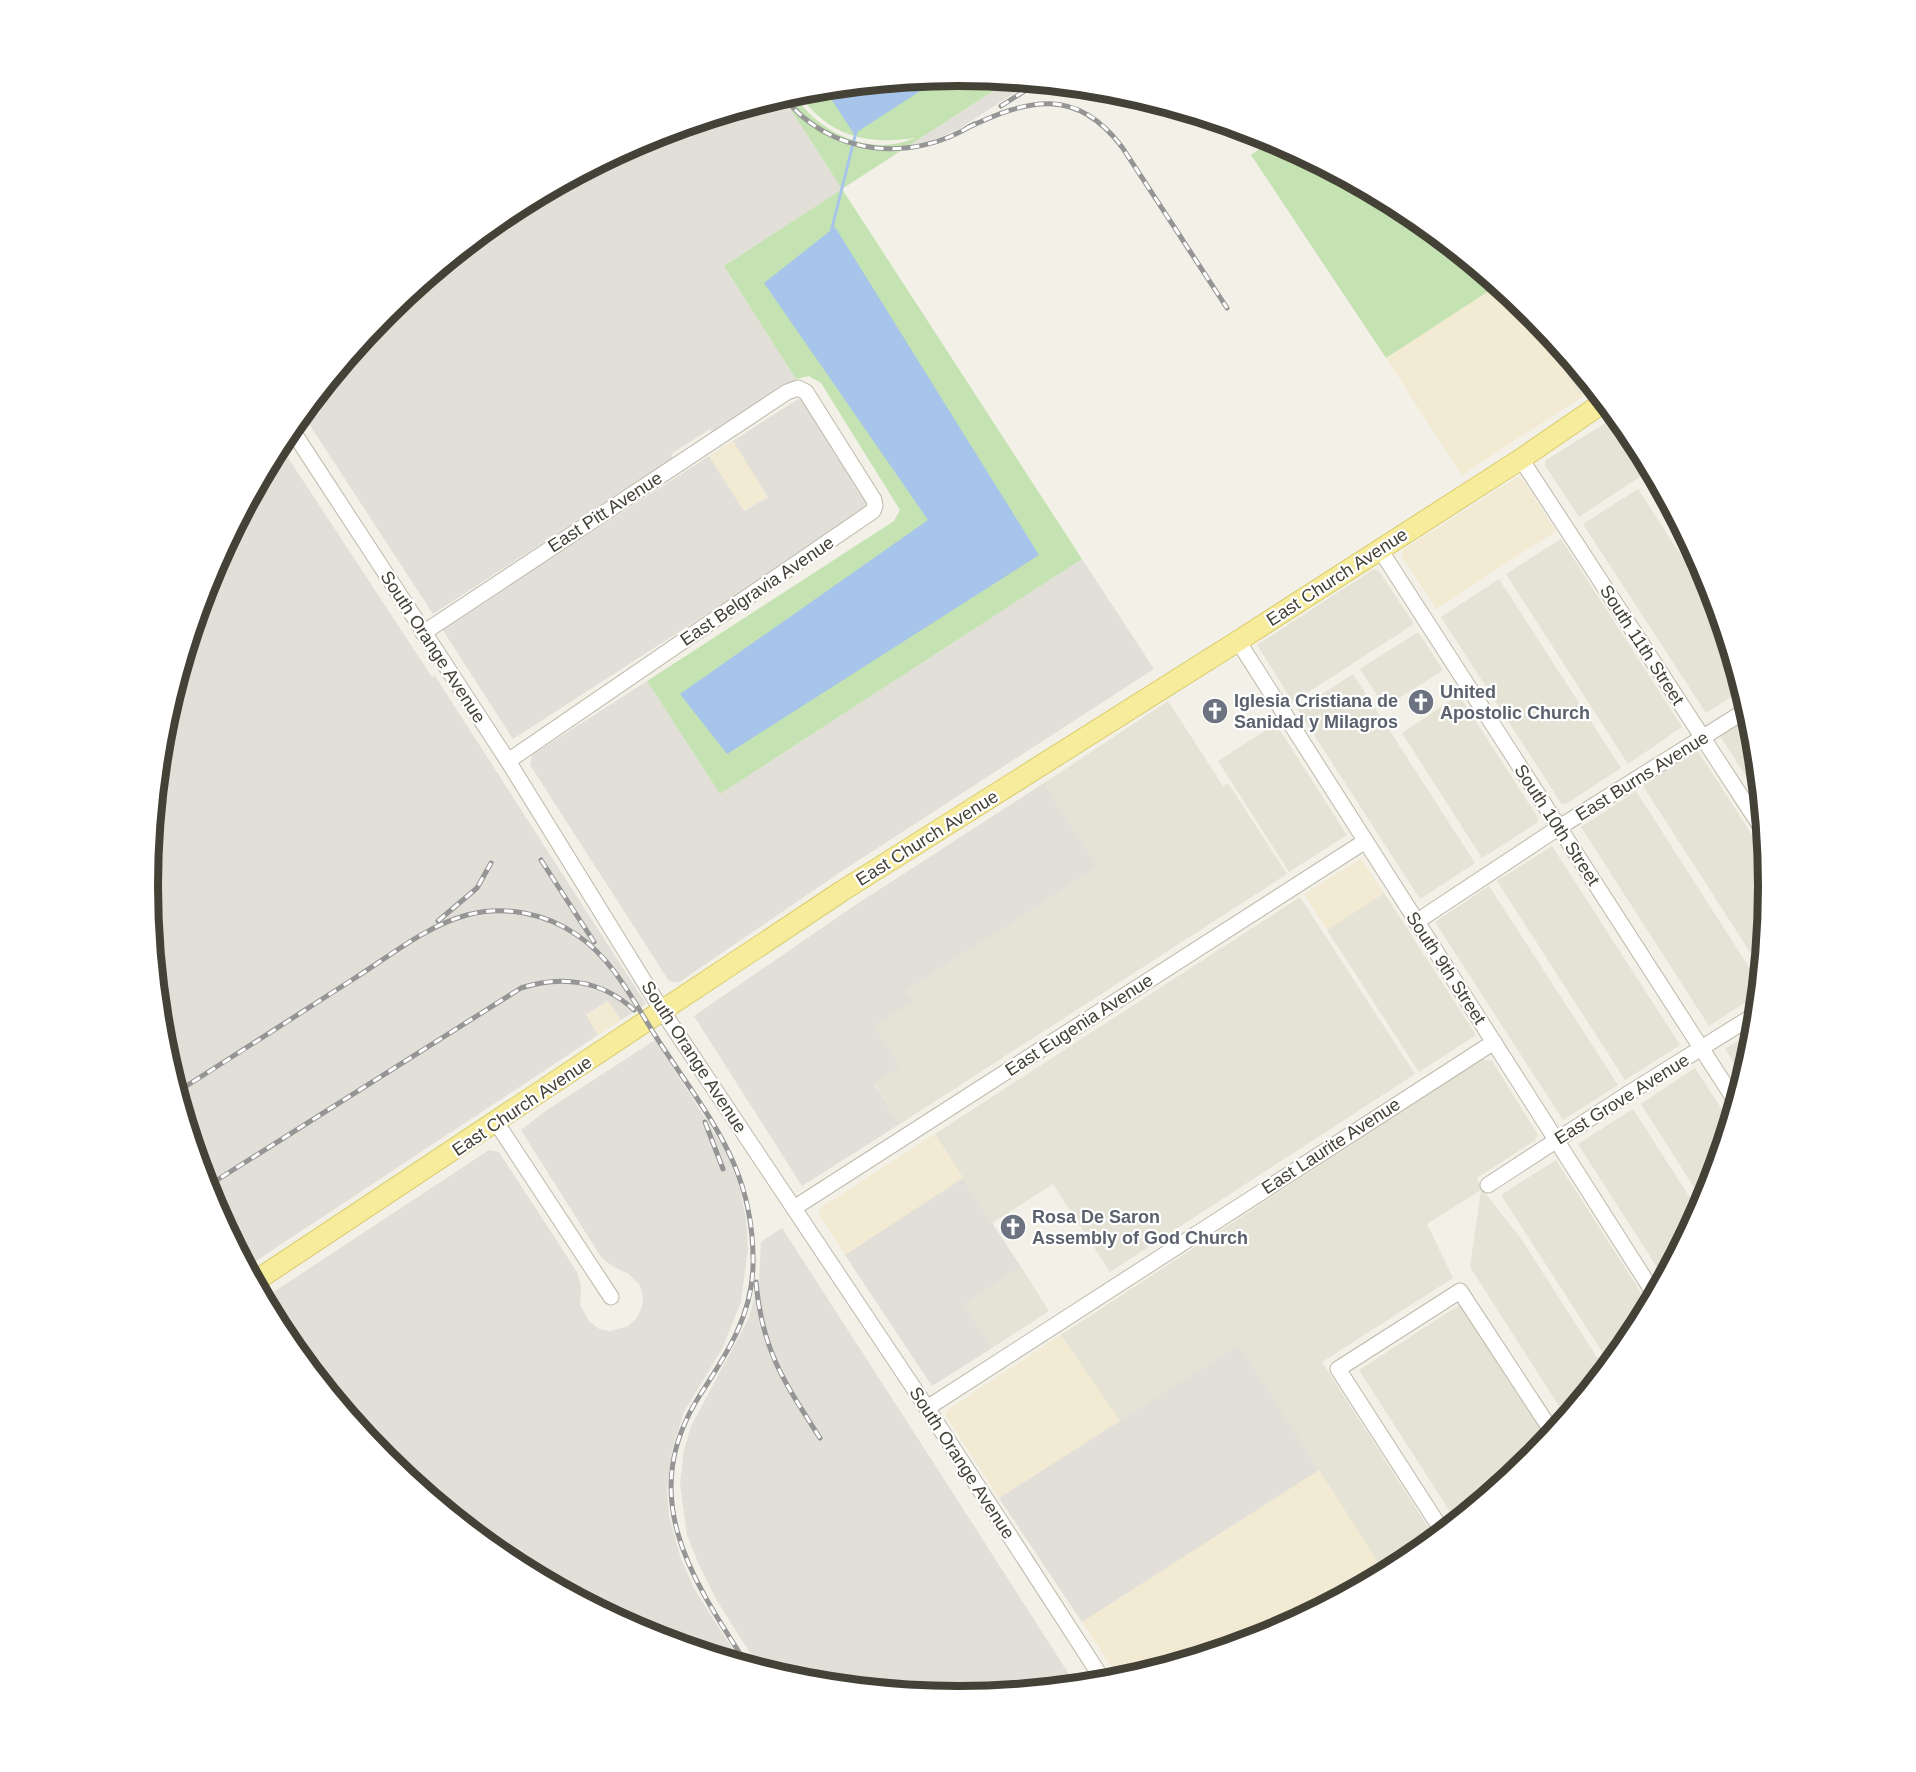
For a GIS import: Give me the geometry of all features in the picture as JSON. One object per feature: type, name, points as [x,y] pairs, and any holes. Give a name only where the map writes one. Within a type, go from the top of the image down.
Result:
[{"type":"main road","name":"East Church Avenue","points":[[260,1278],[845,889],[1238,641],[1379,548],[1521,459],[1598,406]]},
{"type":"street","name":"East Belgravia Avenue","points":[[507,761],[873,511],[876,506],[874,500],[806,392],[798,388],[787,392]]},
{"type":"street","name":"East Pitt Avenue","points":[[423,633],[787,392]]},
{"type":"street","name":"South Orange Avenue","points":[[295,436],[507,761],[663,1012],[927,1408],[1099,1674]]},
{"type":"street","name":"South 11th Street","points":[[1521,459],[1755,817]]},
{"type":"street","name":"South 10th Street","points":[[1379,548],[1731,1094]]},
{"type":"street","name":"South 9th Street","points":[[1238,641],[1364,842],[1650,1287]]},
{"type":"street","name":"East Burns Avenue","points":[[1416,922],[1558,828],[1739,714]]},
{"type":"street","name":"East Eugenia Avenue","points":[[794,1208],[1364,842]]},
{"type":"street","name":"East Grove Avenue","points":[[1488,1185],[1747,1020]]},
{"type":"street","name":"East Laurite Avenue","points":[[927,1408],[1494,1042]]},
{"type":"street","points":[[496,1122],[610,1297]]},
{"type":"street","points":[[1439,1526],[1338,1369],[1460,1291],[1549,1426]]},
{"type":"shaded area","points":[[999,87],[1022,88],[959,129],[933,140],[908,146]]},
{"type":"shaded area","points":[[787,104],[842,189],[724,266],[796,379],[713,433],[710,429],[671,454],[673,458],[433,614],[307,421],[356,358],[392,320],[430,284],[513,220],[604,168],[652,146],[701,128]]},
{"type":"shaded area","points":[[1492,289],[1560,358],[1588,393],[1462,475],[1386,358]]},
{"type":"shaded area","points":[[1564,363],[1586,390],[1581,394],[1561,365]]},
{"type":"shaded area","points":[[806,394],[877,504],[513,739],[442,629],[709,456],[744,511],[768,497],[733,441]]},
{"type":"shaded area","points":[[1609,421],[1644,474],[1579,517],[1545,465],[1546,460]]},
{"type":"shaded area","points":[[733,441],[768,496],[744,511],[709,456]]},
{"type":"shaded area","points":[[285,453],[432,677],[435,676],[646,1004],[621,1020],[608,1001],[586,1015],[598,1035],[253,1263],[218,1192],[200,1143],[173,1042],[164,990],[159,938],[159,834],[164,782],[173,730],[200,629],[218,580],[240,532]]},
{"type":"shaded area","points":[[1517,477],[1522,479],[1556,531],[1436,609],[1402,556],[1403,550]]},
{"type":"shaded area","points":[[1649,482],[1674,527],[1645,484]]},
{"type":"shaded area","points":[[1638,489],[1699,584],[1716,629],[1735,695],[1706,713],[1583,524]]},
{"type":"shaded area","points":[[1561,539],[1682,727],[1628,764],[1506,574]]},
{"type":"shaded area","points":[[1082,559],[1154,669],[842,871],[678,983],[669,981],[530,765],[532,755],[647,681],[720,794]]},
{"type":"shaded area","points":[[1374,569],[1379,571],[1414,624],[1293,702],[1257,645]]},
{"type":"shaded area","points":[[1499,579],[1621,768],[1566,804],[1561,803],[1441,617]]},
{"type":"shaded area","points":[[1418,632],[1443,670],[1385,707],[1360,669]]},
{"type":"shaded area","points":[[1353,674],[1475,863],[1420,899],[1298,710]]},
{"type":"shaded area","points":[[1459,695],[1538,818],[1537,823],[1482,858],[1402,733]]},
{"type":"shaded area","points":[[1168,701],[1223,786],[1228,783],[1287,874],[900,1124],[874,1083],[901,1066],[875,1026],[912,1001],[906,991],[1098,867],[1044,783]]},
{"type":"shaded area","points":[[1741,723],[1752,786],[1720,736]]},
{"type":"shaded area","points":[[1276,724],[1347,835],[1289,872],[1218,761]]},
{"type":"shaded area","points":[[1698,751],[1757,843],[1755,960],[1643,786]]},
{"type":"shaded area","points":[[1044,783],[1098,867],[906,991],[913,1001],[875,1026],[901,1066],[874,1084],[900,1124],[802,1186],[694,1016],[851,908]]},
{"type":"shaded area","points":[[1636,791],[1753,974],[1750,999],[1709,1026],[1581,827]]},
{"type":"shaded area","points":[[1552,846],[1680,1045],[1625,1080],[1497,881]]},
{"type":"shaded area","points":[[1361,859],[1384,893],[1327,930],[1304,894]]},
{"type":"shaded area","points":[[1489,886],[1618,1085],[1563,1120],[1435,922]]},
{"type":"shaded area","points":[[1384,893],[1476,1035],[1419,1072],[1327,930]]},
{"type":"shaded area","points":[[1300,897],[1415,1074],[1110,1272],[1053,1184],[992,1223],[935,1134]]},
{"type":"shaded area","points":[[609,1001],[621,1020],[598,1035],[586,1016]]},
{"type":"shaded area","points":[[1744,1037],[1737,1068],[1725,1049]]},
{"type":"shaded area","points":[[655,1040],[726,1151],[738,1181],[746,1217],[748,1249],[741,1302],[722,1349],[684,1412],[672,1450],[667,1490],[669,1516],[681,1559],[695,1590],[736,1654],[652,1626],[604,1604],[513,1552],[471,1521],[430,1488],[356,1414],[292,1331],[270,1294],[489,1150],[499,1152],[577,1272],[581,1286],[580,1305],[589,1321],[599,1329],[611,1331],[628,1326],[637,1318],[642,1307],[643,1296],[639,1284],[629,1274],[612,1266],[601,1257],[521,1130],[544,1112]]},
{"type":"shaded area","points":[[1482,1059],[1492,1061],[1538,1135],[1534,1141],[1477,1178],[1482,1189],[1522,1240],[1600,1363],[1562,1411],[1470,1267],[1481,1190],[1427,1224],[1453,1278],[1322,1362],[1431,1531],[1380,1566],[1239,1346],[1120,1421],[1061,1335]]},
{"type":"shaded area","points":[[1695,1068],[1725,1114],[1698,1193],[1641,1104]]},
{"type":"shaded area","points":[[1633,1109],[1693,1203],[1659,1271],[1578,1144]]},
{"type":"shaded area","points":[[935,1134],[963,1178],[845,1255],[819,1214],[820,1208]]},
{"type":"shaded area","points":[[1556,1160],[1644,1297],[1605,1357],[1501,1195]]},
{"type":"shaded area","points":[[963,1178],[1021,1267],[964,1304],[992,1348],[932,1386],[845,1255]]},
{"type":"shaded area","points":[[782,1228],[1072,1678],[1010,1685],[906,1685],[854,1680],[755,1660],[717,1601],[699,1565],[687,1535],[680,1484],[684,1450],[691,1426],[749,1318],[759,1279],[761,1242]]},
{"type":"shaded area","points":[[1021,1267],[1049,1311],[992,1348],[964,1304]]},
{"type":"shaded area","points":[[1461,1304],[1543,1432],[1486,1488],[1452,1515],[1359,1370]]},
{"type":"shaded area","points":[[1061,1335],[1120,1421],[999,1498],[946,1416],[946,1411]]},
{"type":"shaded area","points":[[1239,1345],[1319,1470],[1082,1622],[999,1498]]},
{"type":"shaded area","points":[[1319,1470],[1380,1566],[1312,1604],[1264,1626],[1215,1644],[1114,1671],[1082,1622]]},
{"type":"green space","points":[[906,87],[1000,87],[842,189],[787,104],[799,102],[830,130],[846,138],[880,145],[915,138],[879,140],[848,134],[822,119],[804,101],[854,92]]},
{"type":"green space","points":[[1264,146],[1358,193],[1403,220],[1492,289],[1386,358],[1251,155]]},
{"type":"green space","points":[[842,189],[1082,559],[720,794],[647,681],[894,521],[900,510],[821,383],[809,376],[796,379],[724,266]]},
{"type":"water","points":[[927,87],[854,134],[829,96],[854,92]]},
{"type":"water","points":[[835,227],[1039,555],[727,754],[680,694],[928,520],[764,283]]},
{"type":"waterway","points":[[831,232],[857,128]]},
{"type":"railway","points":[[1001,106],[1028,89]]},
{"type":"railway","points":[[790,104],[802,116],[824,131],[847,142],[872,148],[898,149],[924,145],[950,137],[974,124]]},
{"type":"railway","points":[[967,128],[1010,110],[1031,105],[1050,104],[1069,107],[1087,114],[1105,127],[1122,147],[1227,308]]},
{"type":"railway","points":[[541,860],[594,942]]},
{"type":"railway","points":[[438,921],[477,888],[491,863]]},
{"type":"railway","points":[[184,1088],[409,942],[437,926],[467,915],[510,911],[538,916],[565,927],[603,958],[625,986],[713,1124],[727,1149],[747,1202],[752,1232],[753,1266],[748,1302],[728,1350],[700,1395],[681,1432],[672,1468],[672,1503],[679,1536],[691,1569],[742,1656]]},
{"type":"railway","points":[[214,1182],[521,988],[551,982],[580,983],[608,992],[634,1010]]},
{"type":"railway","points":[[705,1122],[723,1169]]},
{"type":"railway","points":[[756,1282],[763,1327],[769,1346],[786,1382],[820,1438]]},
{"type":"place","name":"United Apostolic Church","points":[[1421,702]]},
{"type":"place","name":"Iglesia Cristiana de Sanidad y Milagros","points":[[1215,711]]},
{"type":"place","name":"Rosa De Saron Assembly of God Church","points":[[1013,1227]]}]
